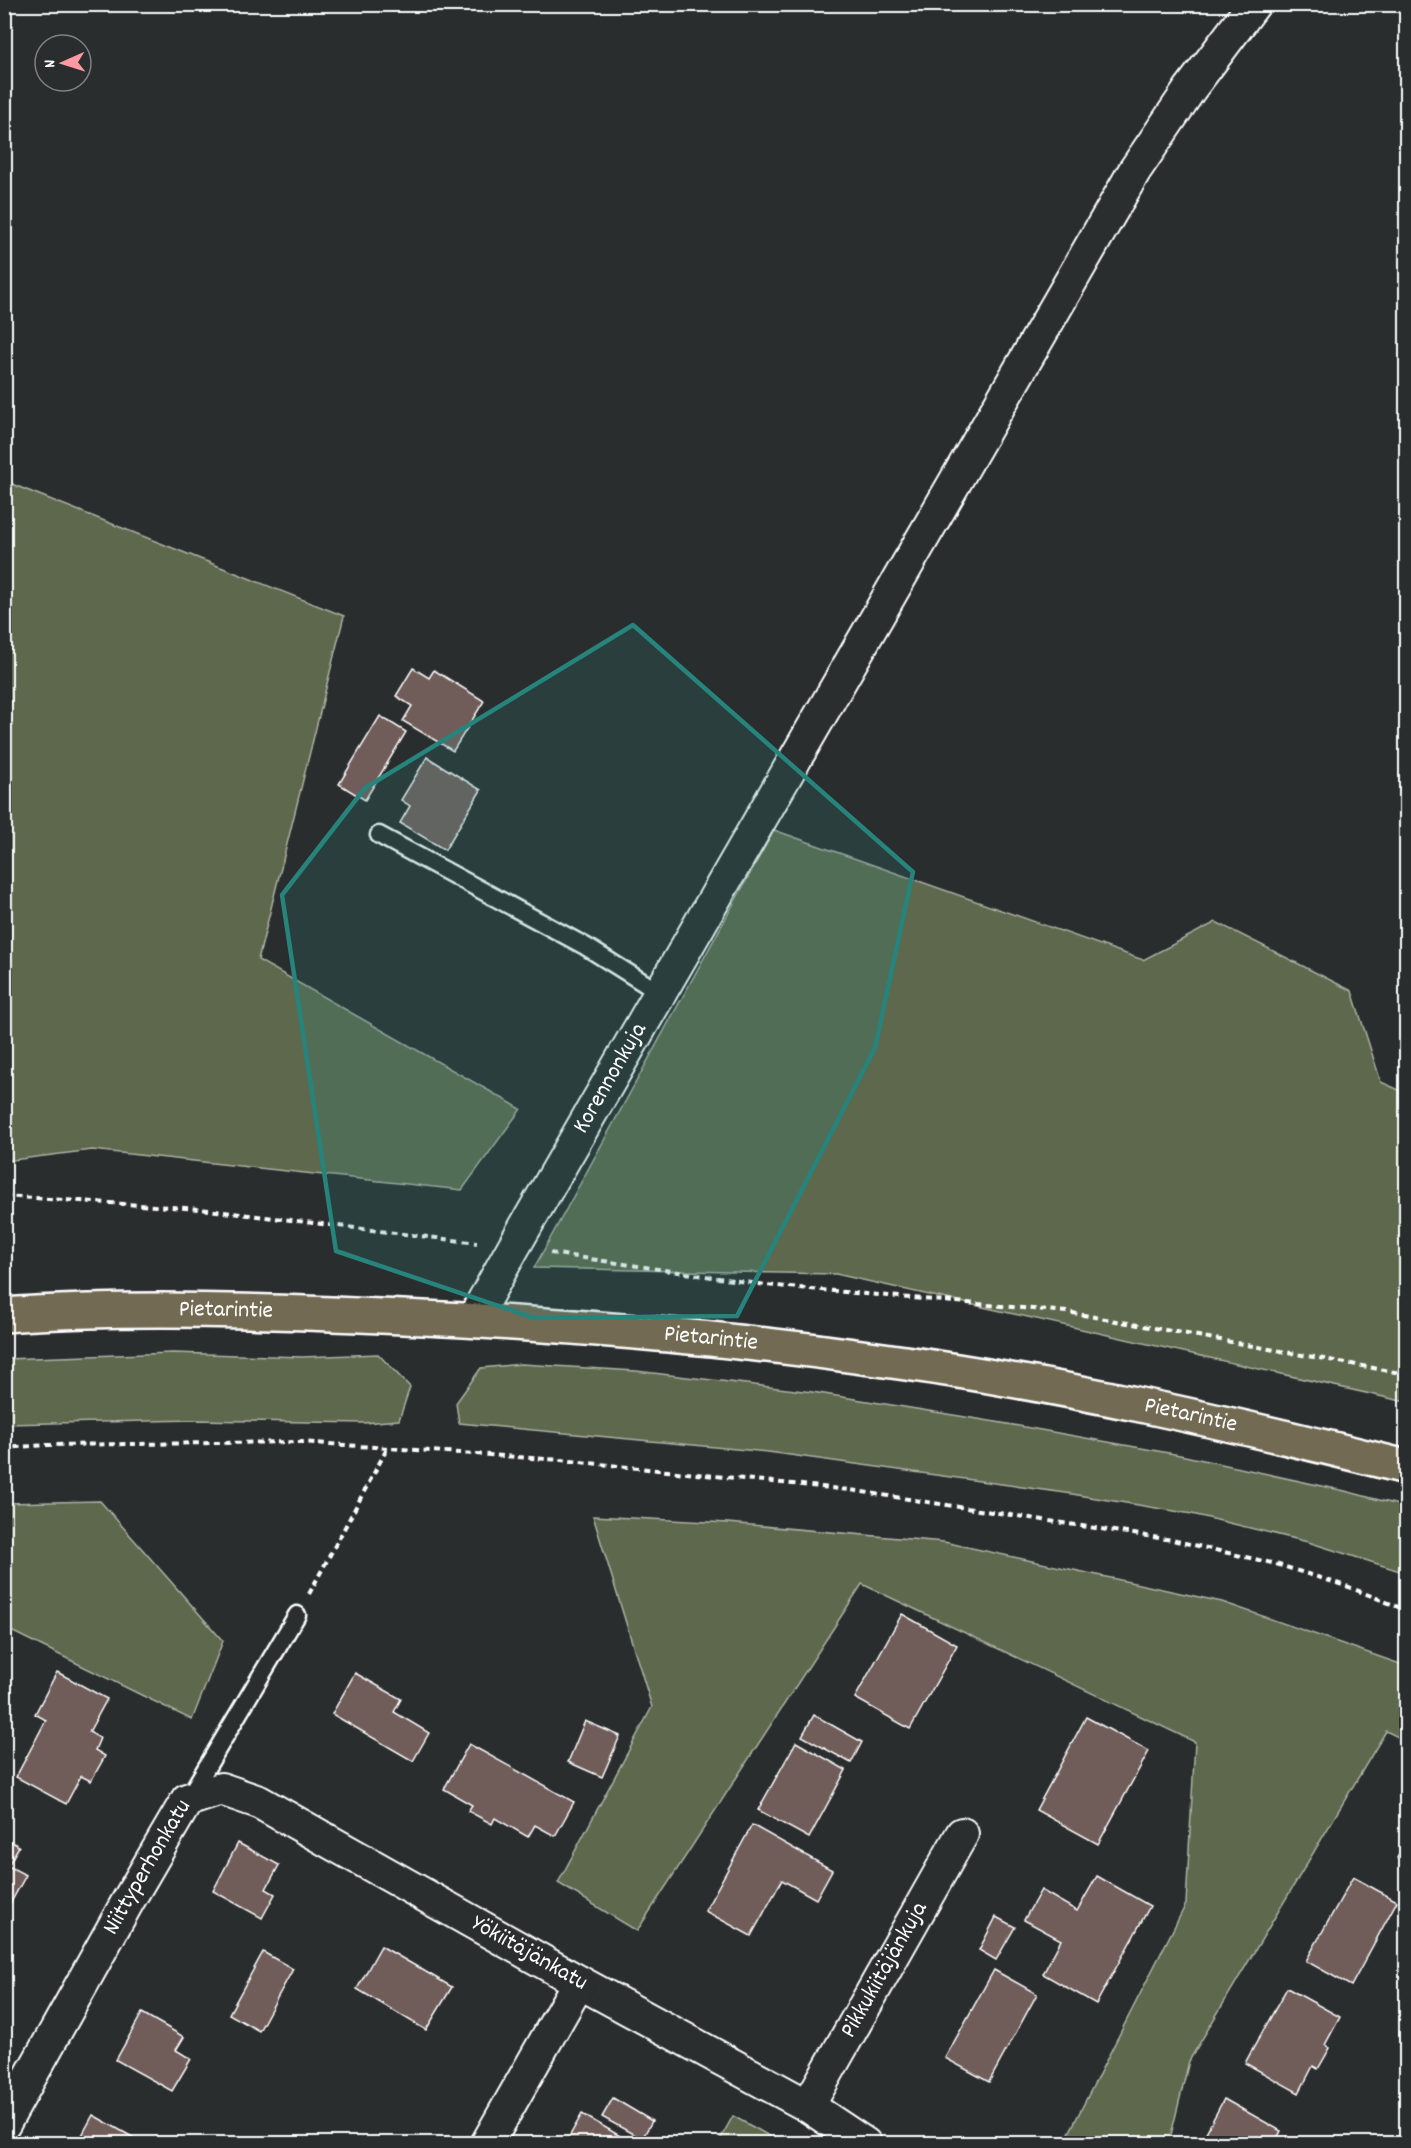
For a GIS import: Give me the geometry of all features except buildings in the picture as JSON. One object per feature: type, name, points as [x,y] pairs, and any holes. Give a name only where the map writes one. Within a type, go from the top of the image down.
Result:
[{"type":"main road","name":"Pietarintie","points":[[4,1315],[158,1311],[319,1313],[473,1320],[638,1332],[878,1359],[1084,1393],[1407,1467]]},
{"type":"street","name":"Korennonkuja","points":[[473,1320],[1135,170],[1190,89],[1254,4]]},
{"type":"street","name":"Yökiitäjänkatu","points":[[187,1800],[221,1789],[259,1802],[579,1982],[808,2106],[865,2144]]},
{"type":"street","name":"Niittyperhonkatu","points":[[4,2124],[187,1800]]},
{"type":"street","name":"Pikkukiitäjänkuja","points":[[808,2106],[962,1834]]},
{"type":"street","points":[[488,2144],[579,1982]]},
{"type":"lane","points":[[380,835],[585,946],[660,993]]},
{"type":"lane","name":"Niittyperhonkatu","points":[[187,1800],[297,1615]]},
{"type":"path","points":[[4,1196],[200,1209],[513,1248],[766,1285],[1067,1312],[1407,1374]]},
{"type":"path","points":[[4,1448],[47,1445],[301,1442],[561,1460],[839,1489],[1172,1540],[1276,1564],[1349,1587],[1407,1610]]},
{"type":"path","points":[[297,1615],[388,1447]]},
{"type":"highlighted area","points":[[633,625],[913,872],[875,1048],[737,1316],[534,1318],[336,1251],[282,895],[365,788]]},
{"type":"green space","points":[[4,476],[14,485],[344,616],[258,960],[521,1109],[462,1190],[92,1150],[5,1161]]},
{"type":"green space","points":[[774,830],[1143,960],[1216,922],[1352,991],[1381,1082],[1406,1093],[1406,1402],[836,1274],[534,1268]]},
{"type":"green space","points":[[173,1353],[302,1357],[378,1354],[410,1387],[399,1420],[364,1423],[196,1420],[5,1424],[5,1359]]},
{"type":"green space","points":[[521,1364],[636,1371],[812,1392],[1180,1455],[1345,1491],[1406,1507],[1406,1573],[1308,1542],[1192,1514],[1066,1493],[768,1452],[459,1423],[456,1403],[481,1368]]},
{"type":"green space","points":[[100,1501],[223,1641],[192,1720],[5,1628],[5,1503]]},
{"type":"green space","points":[[593,1516],[728,1523],[944,1542],[1222,1602],[1406,1666],[1406,1741],[1386,1731],[1189,2061],[1169,2143],[1064,2143],[1186,1904],[1195,1742],[862,1584],[637,1931],[558,1883],[652,1707]]},
{"type":"green space","points":[[733,2116],[782,2143],[718,2143]]}]
